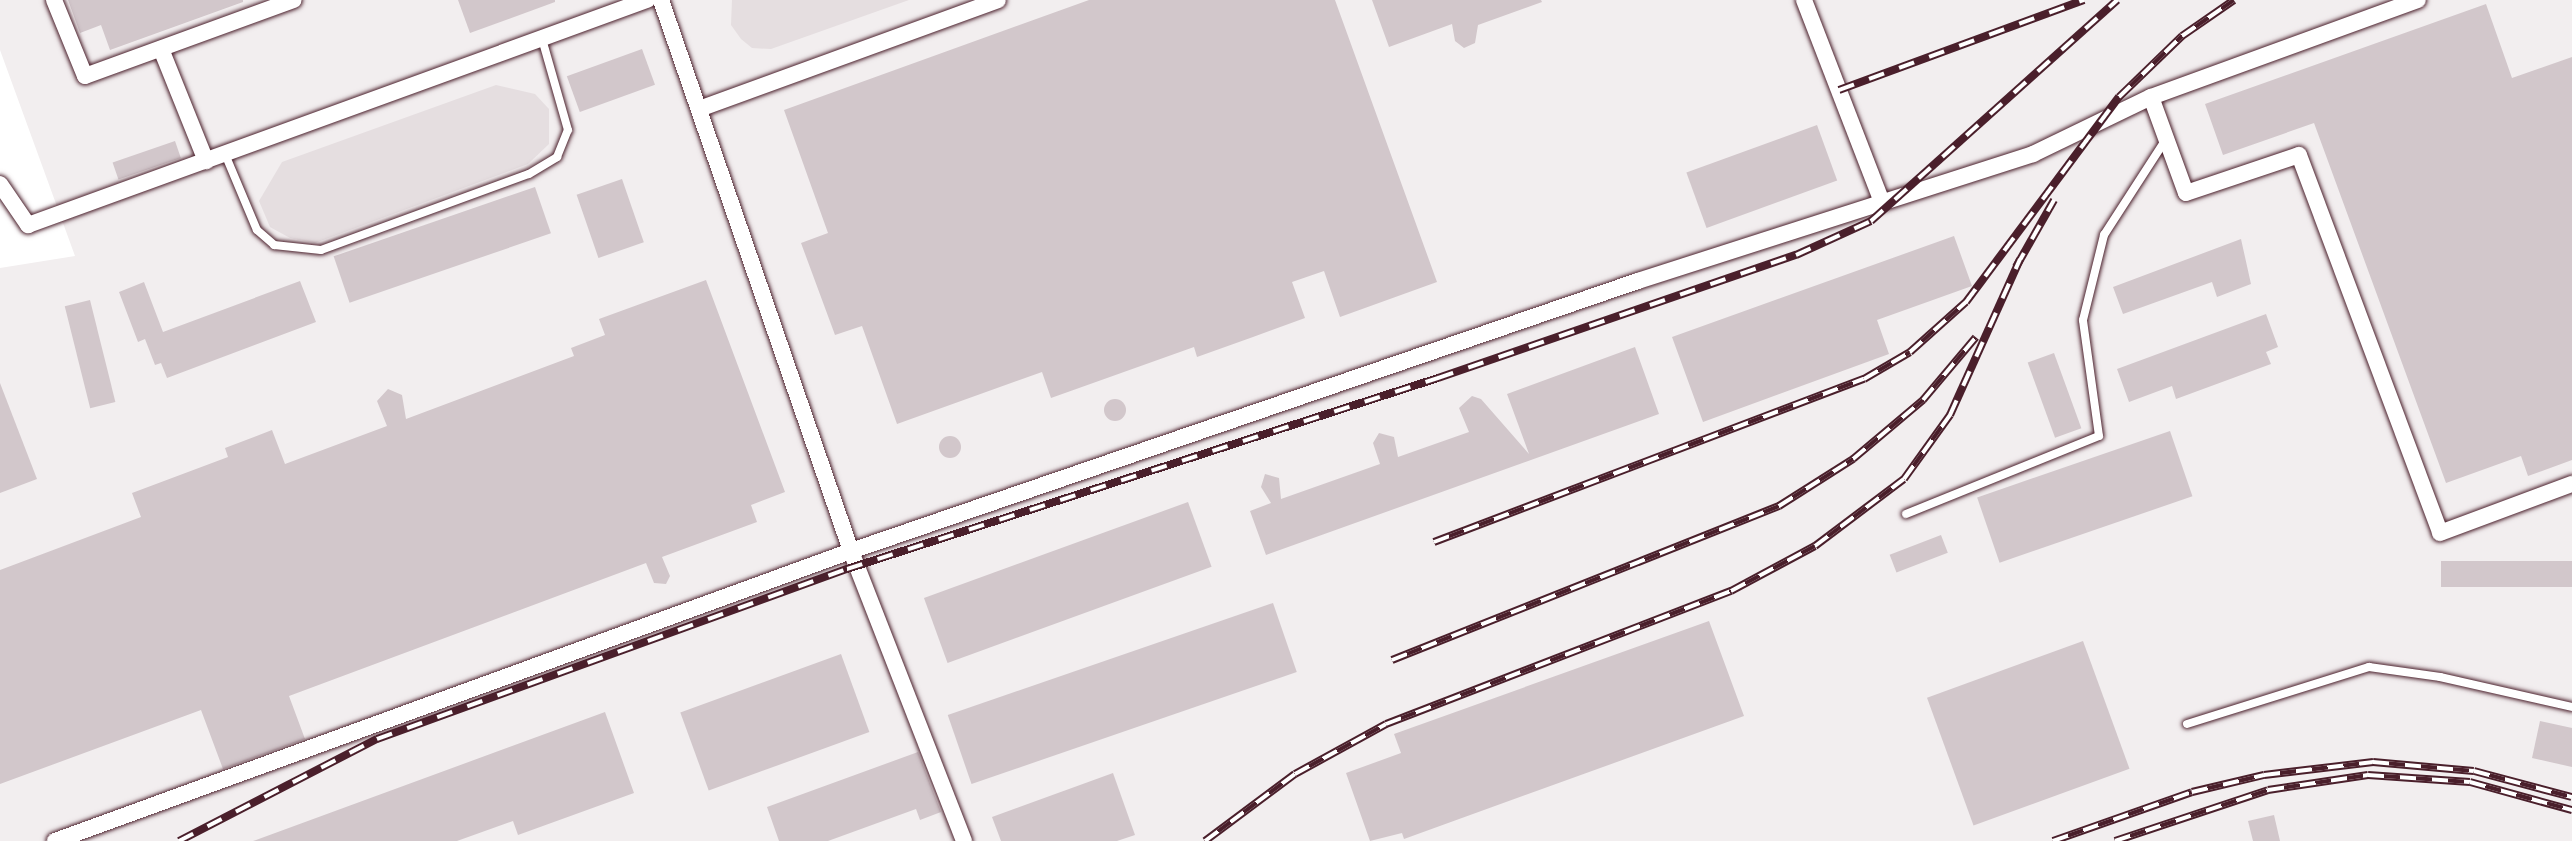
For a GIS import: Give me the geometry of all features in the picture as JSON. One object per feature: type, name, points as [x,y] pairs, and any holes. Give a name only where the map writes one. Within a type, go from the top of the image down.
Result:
[{"type":"street","points":[[54,0],[86,76],[294,0]]},
{"type":"street","points":[[0,184],[28,225],[647,0]]},
{"type":"street","points":[[661,0],[851,551],[964,841]]},
{"type":"street","points":[[699,109],[998,0]]},
{"type":"street","points":[[1804,0],[1882,202]]},
{"type":"street","points":[[54,841],[851,551],[1625,285],[2033,154],[2151,96],[2418,0]]},
{"type":"street","points":[[161,49],[206,161]]},
{"type":"street","points":[[2151,96],[2186,193],[2299,155],[2441,533],[2572,484]]},
{"type":"lane","points":[[225,154],[257,230],[274,245],[321,250],[529,174],[557,158],[568,130],[542,38]]},
{"type":"lane","points":[[1906,514],[2099,436],[2083,320],[2105,235],[2166,139]]},
{"type":"lane","points":[[2187,724],[2369,667],[2440,677],[2572,707]]},
{"type":"shaded area","points":[[0,0],[2572,0],[2572,841],[0,841],[0,268],[75,256],[0,50]]},
{"type":"shaded area","points":[[732,0],[909,0],[771,49],[752,48],[741,39],[731,25]]},
{"type":"shaded area","points":[[496,85],[535,94],[549,109],[549,144],[528,164],[315,243],[290,238],[270,227],[259,201],[282,162]]},
{"type":"building","points":[[68,0],[243,2],[110,50],[101,25],[80,33]]},
{"type":"building","points":[[458,0],[555,0],[555,2],[470,33]]},
{"type":"building","points":[[1089,0],[1335,0],[1437,282],[1340,317],[1324,271],[1292,282],[1305,318],[1253,337],[1197,357],[1194,347],[1051,398],[1042,372],[897,424],[862,326],[835,335],[801,243],[828,233],[784,110]]},
{"type":"building","points":[[1372,0],[1542,2],[1478,25],[1475,43],[1464,48],[1455,41],[1452,24],[1389,47]]},
{"type":"building","points":[[2486,4],[2512,78],[2572,57],[2572,460],[2528,476],[2521,456],[2446,483],[2314,123],[2223,155],[2205,104]]},
{"type":"building","points":[[642,49],[655,85],[580,112],[567,76]]},
{"type":"building","points":[[1817,125],[1837,180],[1707,228],[1686,173]]},
{"type":"building","points":[[175,141],[181,158],[118,180],[113,162]]},
{"type":"building","points":[[622,179],[644,242],[598,258],[577,195]]},
{"type":"building","points":[[535,187],[551,233],[350,303],[334,256]]},
{"type":"building","points":[[1954,236],[1972,286],[1877,320],[1889,354],[1703,422],[1672,337]]},
{"type":"building","points":[[2241,239],[2251,284],[2217,297],[2212,282],[2123,314],[2113,287]]},
{"type":"building","points":[[706,280],[785,492],[751,505],[757,522],[662,557],[670,576],[666,584],[654,583],[646,563],[289,696],[305,739],[223,769],[201,710],[0,784],[0,570],[141,517],[132,493],[228,457],[225,448],[272,430],[285,464],[387,426],[377,401],[388,389],[402,395],[406,419],[574,356],[571,348],[605,335],[599,319]]},
{"type":"building","points":[[300,281],[316,322],[167,378],[161,363],[155,365],[145,339],[138,342],[119,292],[144,282],[163,332]]},
{"type":"building","points":[[90,300],[115,402],[90,408],[65,306]]},
{"type":"building","points":[[2266,314],[2278,347],[2266,352],[2271,364],[2176,399],[2172,386],[2129,402],[2117,369]]},
{"type":"building","points":[[1635,347],[1659,414],[1266,555],[1250,511],[1271,503],[1261,487],[1265,474],[1279,478],[1281,499],[1380,464],[1373,443],[1379,433],[1394,437],[1398,457],[1469,432],[1459,408],[1472,396],[1481,399],[1529,454],[1507,394]]},
{"type":"building","points":[[2054,353],[2081,428],[2055,438],[2028,363]]},
{"type":"building","points":[[0,383],[37,479],[0,493]]},
{"type":"building","points":[[1115,399],[1123,402],[1126,410],[1123,418],[1115,421],[1107,418],[1104,410],[1107,402]]},
{"type":"building","points":[[2170,431],[2192,496],[2000,563],[1977,497]]},
{"type":"building","points":[[950,436],[958,439],[961,447],[958,455],[950,458],[942,455],[939,447],[942,439]]},
{"type":"building","points":[[1188,502],[1212,567],[948,663],[924,598]]},
{"type":"building","points":[[1941,535],[1948,553],[1896,572],[1890,555]]},
{"type":"building","points":[[2441,561],[2572,561],[2572,587],[2441,587]]},
{"type":"building","points":[[1273,603],[1297,672],[972,784],[948,715]]},
{"type":"building","points":[[1709,621],[1744,716],[1404,839],[1402,833],[1370,841],[1346,773],[1401,753],[1394,734]]},
{"type":"building","points":[[2083,641],[2130,769],[1974,826],[1927,698]]},
{"type":"building","points":[[841,654],[869,732],[709,790],[680,712]]},
{"type":"building","points":[[605,712],[634,793],[518,835],[513,821],[457,841],[253,841]]},
{"type":"building","points":[[2540,721],[2572,728],[2572,767],[2532,758]]},
{"type":"building","points":[[918,752],[941,812],[920,820],[916,809],[828,841],[779,841],[767,807]]},
{"type":"building","points":[[1113,773],[1135,835],[1117,841],[1001,841],[992,817]]},
{"type":"building","points":[[2274,815],[2280,841],[2253,841],[2248,821]]},
{"type":"railway","points":[[1839,90],[2084,0]]},
{"type":"railway","points":[[179,841],[377,739],[847,569],[1438,378],[1796,255],[1871,221],[2117,0]]},
{"type":"railway","points":[[1434,542],[1864,379],[1910,352],[1966,302],[2119,97],[2182,36],[2234,0]]},
{"type":"railway","points":[[2016,267],[2054,200]]},
{"type":"railway","points":[[1205,841],[1295,774],[1386,724],[1731,591],[1815,546],[1904,479],[1950,415],[2020,259]]},
{"type":"railway","points":[[1392,660],[1779,506],[1853,459],[1923,400],[1976,337]]},
{"type":"railway","points":[[2053,841],[2192,792],[2264,775],[2373,762],[2474,771],[2572,797]]},
{"type":"railway","points":[[2115,841],[2268,790],[2368,775],[2470,782],[2572,810]]}]
